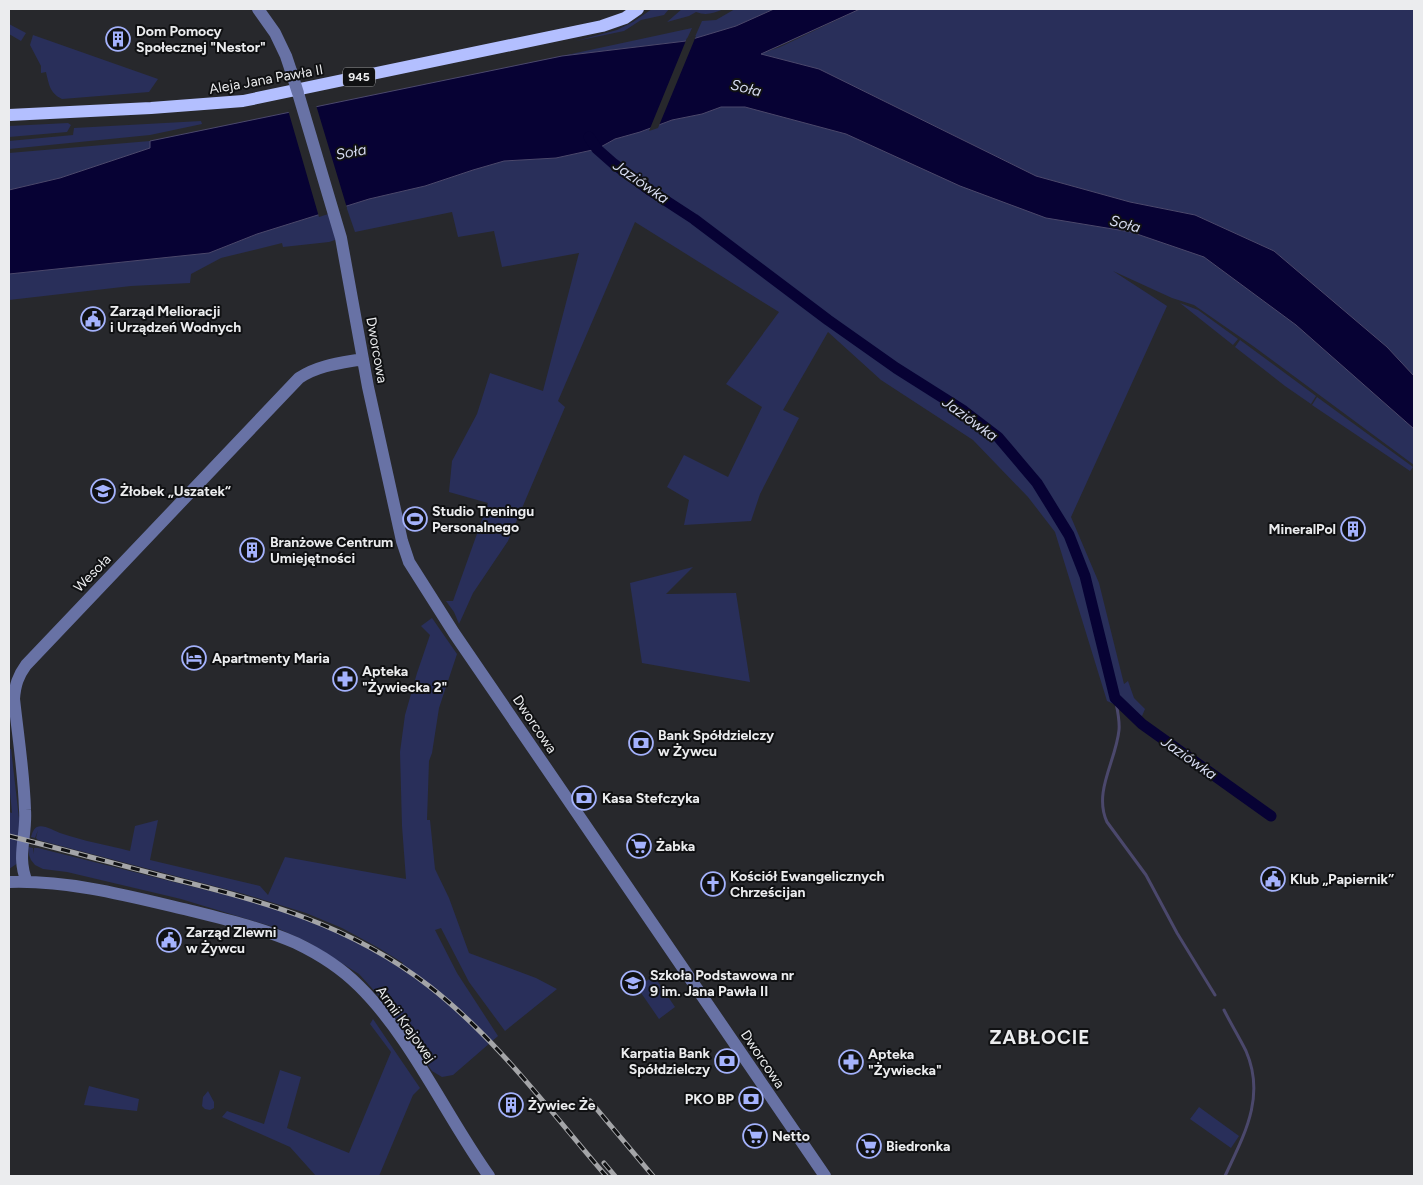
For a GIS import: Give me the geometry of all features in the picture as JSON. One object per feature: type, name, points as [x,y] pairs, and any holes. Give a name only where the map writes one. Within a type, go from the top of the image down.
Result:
[{"type":"main road","name":"Aleja Jana Pawła II","points":[[9,115],[142,109],[243,100],[602,26],[625,18],[638,9]]},
{"type":"street","points":[[258,9],[272,27]]},
{"type":"street","points":[[267,9],[272,27]]},
{"type":"street","name":"Dworcowa","points":[[272,27],[291,70],[341,238],[363,358],[397,523],[409,562],[454,633],[826,1176]]},
{"type":"street","name":"Wesoła","points":[[27,882],[22,870],[21,861],[25,809],[14,699],[16,681],[20,672],[299,378],[322,367],[363,358]]},
{"type":"street","points":[[9,882],[27,882]]},
{"type":"street","name":"Armii Krajowej","points":[[27,882],[50,882],[79,887],[150,901],[222,919],[295,943],[324,958],[359,986],[382,1012],[408,1048],[489,1176]]},
{"type":"shaded area","points":[[652,9],[669,9],[664,15],[641,20],[624,31],[576,41],[617,30]]},
{"type":"shaded area","points":[[682,9],[724,9],[707,14],[696,12],[667,22]]},
{"type":"shaded area","points":[[735,9],[774,9],[736,26],[694,39],[702,21],[716,20]]},
{"type":"shaded area","points":[[860,9],[1414,9],[1414,376],[1387,347],[1274,251],[1195,215],[1130,202],[1036,176],[819,69],[760,54],[780,47]]},
{"type":"shaded area","points":[[9,24],[26,33],[21,41],[9,34]]},
{"type":"shaded area","points":[[692,28],[686,41],[562,56]]},
{"type":"shaded area","points":[[33,35],[158,79],[149,92],[62,99],[52,91],[46,72],[41,73],[41,66],[30,45]]},
{"type":"shaded area","points":[[721,107],[745,107],[846,134],[960,186],[1046,218],[1131,232],[1204,257],[1296,325],[1414,429],[1414,465],[1253,346],[1194,305],[1172,298],[1113,271],[1167,306],[1071,517],[1099,583],[1124,684],[1128,681],[1134,698],[1145,709],[1142,716],[1107,701],[1055,532],[1028,497],[973,440],[881,380],[828,332],[783,410],[799,418],[760,494],[751,521],[684,525],[689,500],[667,487],[684,455],[728,477],[762,407],[726,384],[779,312],[635,222],[558,401],[565,407],[508,541],[473,593],[459,624],[454,612],[446,601],[453,601],[488,503],[449,492],[452,461],[477,414],[490,373],[543,391],[579,253],[502,267],[494,231],[458,237],[452,212],[355,232],[346,206],[425,186],[504,161],[556,158],[597,149],[615,139],[672,120],[702,114]]},
{"type":"shaded area","points":[[201,121],[202,124],[150,135],[9,149],[9,141],[73,135],[74,128]]},
{"type":"shaded area","points":[[68,123],[71,125],[67,132],[9,137],[9,126]]},
{"type":"shaded area","points":[[150,141],[151,148],[60,178],[9,190],[9,153]]},
{"type":"shaded area","points":[[334,210],[341,238],[329,242],[283,247],[282,243],[221,258],[191,274],[190,283],[131,286],[9,300],[9,274],[209,253],[257,234]]},
{"type":"shaded area","points":[[1180,303],[1198,310],[1238,339],[1233,345]]},
{"type":"shaded area","points":[[1240,340],[1316,396],[1311,404],[1235,347]]},
{"type":"shaded area","points":[[1317,397],[1413,467],[1410,471],[1312,405]]},
{"type":"shaded area","points":[[693,567],[666,594],[736,593],[750,682],[642,663],[630,583]]},
{"type":"shaded area","points":[[432,618],[457,654],[439,708],[429,761],[427,820],[430,820],[435,869],[449,898],[469,953],[536,978],[557,989],[505,1031],[469,982],[441,928],[435,930],[457,973],[498,1036],[453,1075],[442,1077],[432,1071],[379,996],[359,974],[308,942],[277,928],[181,899],[67,872],[43,869],[35,865],[31,860],[28,847],[33,848],[34,854],[34,848],[38,848],[242,899],[288,913],[339,933],[399,967],[403,963],[377,947],[342,928],[306,913],[244,894],[38,840],[36,838],[38,830],[35,838],[31,837],[35,828],[42,826],[77,838],[130,851],[135,826],[158,820],[150,860],[260,886],[268,895],[285,857],[406,879],[400,752],[405,715],[430,635],[421,626]]},
{"type":"shaded area","points":[[9,749],[11,749],[19,818],[21,861],[9,869],[9,812],[12,813],[9,782]]},
{"type":"shaded area","points":[[654,976],[675,1007],[659,1019],[637,987]]},
{"type":"shaded area","points":[[373,1019],[420,1088],[413,1095],[379,1176],[316,1176],[290,1147],[222,1117],[227,1111],[264,1124],[280,1070],[301,1077],[287,1128],[349,1153],[391,1052],[370,1024]]},
{"type":"shaded area","points":[[89,1086],[139,1099],[137,1111],[84,1105]]},
{"type":"shaded area","points":[[208,1091],[214,1102],[214,1108],[210,1110],[202,1106],[203,1097]]},
{"type":"shaded area","points":[[1199,1107],[1239,1136],[1231,1148],[1190,1119]]},
{"type":"water","name":"Soła","points":[[774,9],[860,9],[761,54],[819,69],[1036,176],[1130,202],[1195,215],[1274,251],[1387,347],[1414,376],[1414,429],[1296,325],[1204,257],[1131,232],[1046,218],[960,186],[846,134],[745,107],[721,107],[702,114],[672,120],[615,139],[597,149],[556,158],[504,161],[425,186],[369,199],[257,234],[209,253],[9,274],[9,190],[60,178],[150,148],[150,141],[562,56],[686,41],[736,26]]},
{"type":"pier","points":[[696,36],[658,128],[649,131],[687,38]]},
{"type":"pier","points":[[316,105],[347,208],[319,217],[288,110]]},
{"type":"waterway","name":"Jaziówka","points":[[589,137],[597,149],[614,164],[694,219],[828,320],[896,368],[964,411],[998,437],[1037,483],[1069,535],[1085,576],[1115,698],[1142,724],[1271,816]]},
{"type":"waterway","points":[[1115,698],[1119,730],[1104,788],[1103,811],[1107,822],[1146,875],[1177,933],[1215,995]]},
{"type":"waterway","points":[[1224,1010],[1246,1051],[1252,1068],[1254,1084],[1253,1100],[1245,1131],[1225,1176]]},
{"type":"railway","points":[[9,836],[273,906],[337,931],[368,946],[429,986],[477,1028],[522,1076],[606,1176]]},
{"type":"railway","points":[[590,1101],[653,1176]]},
{"type":"railway","points":[[604,1163],[615,1176]]},
{"type":"place","name":"Dom Pomocy Społecznej \"Nestor\"","points":[[118,39]]},
{"type":"place","name":"Zarząd Melioracji i Urządzeń Wodnych","points":[[93,319]]},
{"type":"place","name":"Żłobek „Uszatek“","points":[[103,491]]},
{"type":"place","name":"Studio Treningu Personalnego","points":[[415,519]]},
{"type":"place","name":"MineralPol","points":[[1353,529]]},
{"type":"place","name":"Branżowe Centrum Umiejętności","points":[[252,550]]},
{"type":"place","name":"Apartmenty Maria","points":[[194,658]]},
{"type":"place","name":"Apteka \"Żywiecka 2\"","points":[[345,679]]},
{"type":"place","name":"Bank Spółdzielczy w Żywcu","points":[[641,743]]},
{"type":"place","name":"Kasa Stefczyka","points":[[584,798]]},
{"type":"place","name":"Żabka","points":[[639,846]]},
{"type":"place","name":"Klub „Papiernik”","points":[[1273,879]]},
{"type":"place","name":"Kościół Ewangelicznych Chrześcijan","points":[[713,884]]},
{"type":"place","name":"Zarząd Zlewni w Żywcu","points":[[169,940]]},
{"type":"place","name":"Szkoła Podstawowa nr 9 im. Jana Pawła II","points":[[633,983]]},
{"type":"place","name":"Karpatia Bank Spółdzielczy","points":[[727,1061]]},
{"type":"place","name":"Apteka \"Żywiecka\"","points":[[851,1062]]},
{"type":"place","name":"PKO BP","points":[[751,1099]]},
{"type":"place","name":"Żywiec Że","points":[[511,1105]]},
{"type":"place","name":"Netto","points":[[755,1136]]},
{"type":"place","name":"Biedronka","points":[[869,1146]]},
{"type":"district","name":"ZABŁOCIE","points":[[1040,1037]]}]
